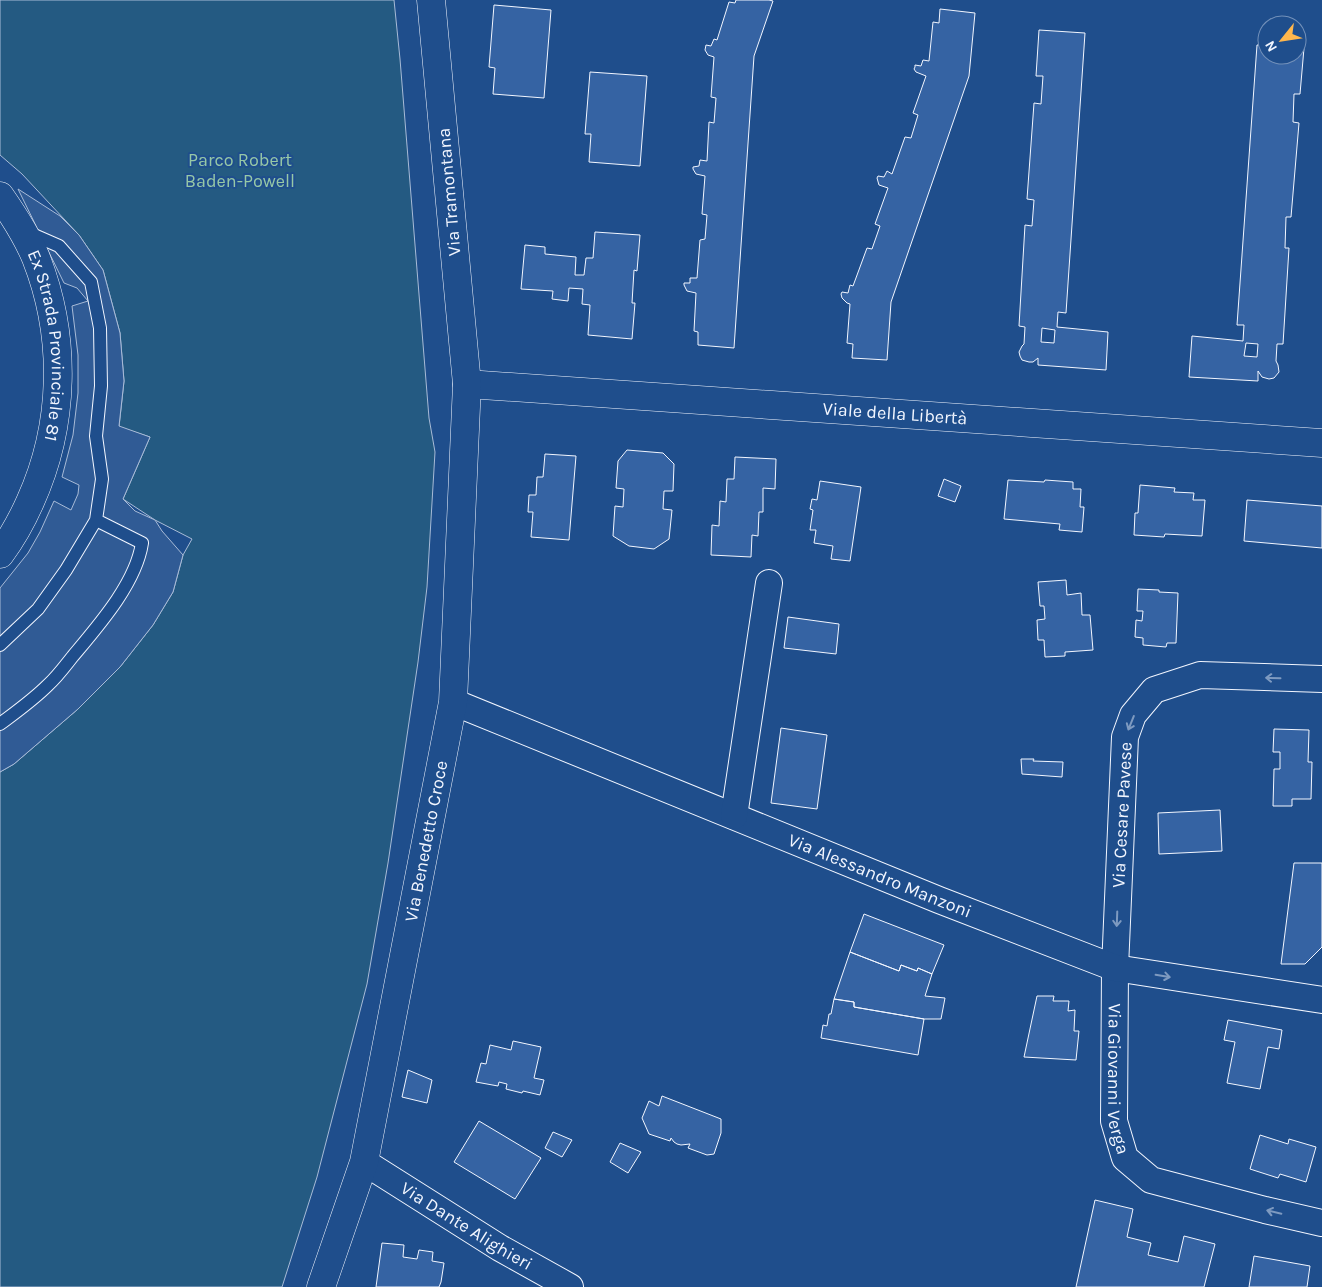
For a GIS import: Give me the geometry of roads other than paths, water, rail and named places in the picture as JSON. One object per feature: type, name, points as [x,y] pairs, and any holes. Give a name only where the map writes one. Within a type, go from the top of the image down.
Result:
[{"type":"street","name":"Via Tramontana","points":[[431,0],[467,384]]},
{"type":"street","name":"Ex Strada Provinciale 81","points":[[0,196],[22,230],[36,258],[46,288],[52,312],[57,351],[58,383],[56,414],[49,450],[38,486],[22,519],[0,554]]},
{"type":"street","name":"Viale della Libertà","points":[[467,384],[1322,443]]},
{"type":"street","name":"Via Benedetto Croce","points":[[321,1287],[364,1162],[453,702],[467,384]]},
{"type":"street","points":[[734,816],[769,583]]},
{"type":"street","name":"Via Cesare Pavese","points":[[1115,968],[1125,738],[1134,715],[1154,690],[1200,676],[1322,680]]},
{"type":"street","name":"Via Alessandro Manzoni","points":[[453,702],[939,900],[1115,968],[1322,1000]]},
{"type":"street","name":"Via Giovanni Verga","points":[[1115,968],[1114,1121],[1125,1158],[1150,1180],[1322,1223]]},
{"type":"street","name":"Via Dante Alighieri","points":[[364,1162],[500,1248],[570,1287]]},
{"type":"lane","points":[[0,645],[38,610],[66,570],[96,520],[102,478],[96,436],[101,386],[100,328],[90,282],[59,246],[22,230]]},
{"type":"lane","points":[[0,724],[48,685],[98,627],[127,583],[140,556],[142,543],[96,520]]},
{"type":"park label","name":"Parco Robert Baden-Powell","points":[[240,170]]}]
